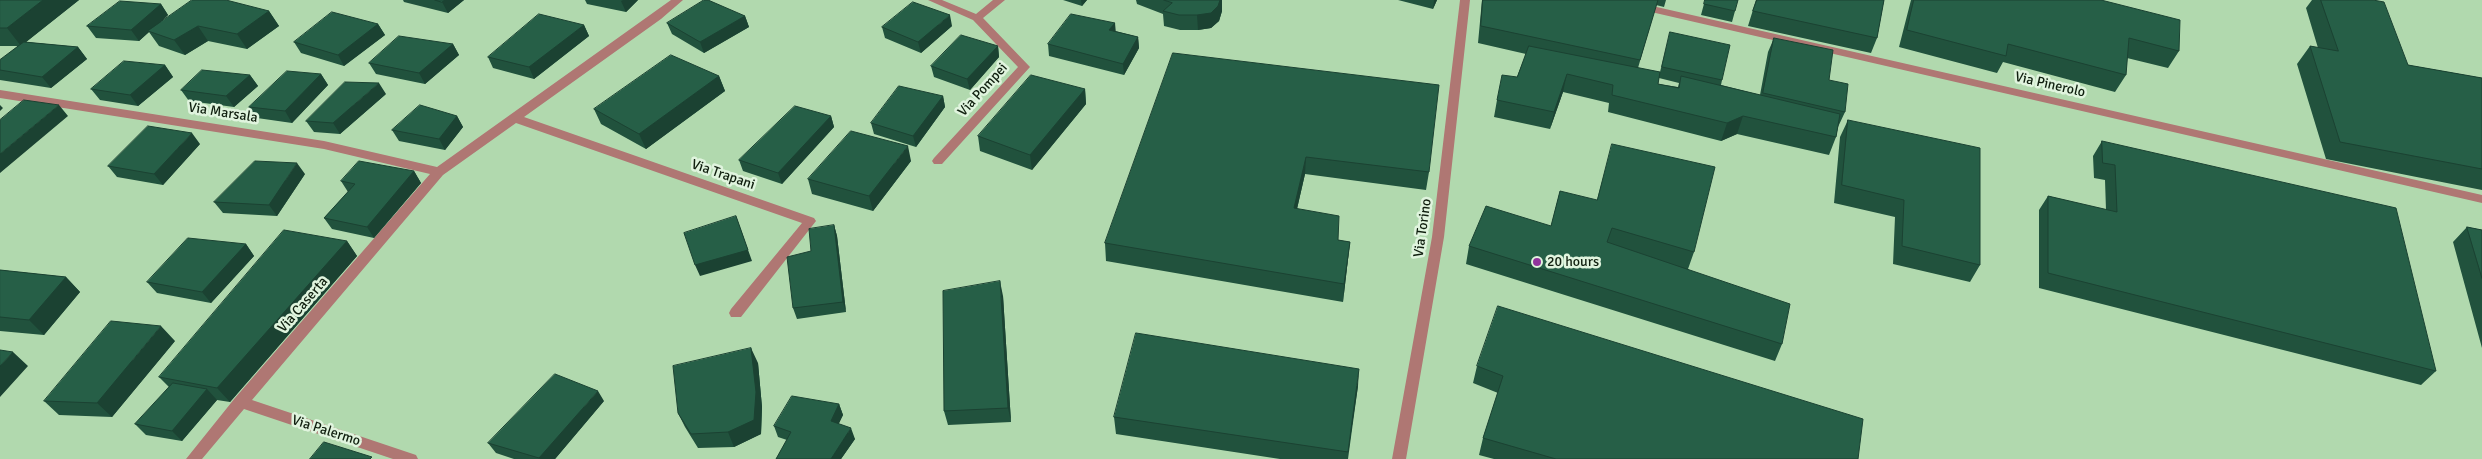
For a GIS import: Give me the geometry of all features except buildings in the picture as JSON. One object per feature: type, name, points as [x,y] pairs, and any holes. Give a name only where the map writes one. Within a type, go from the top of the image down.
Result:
[{"type":"street","points":[[516,119],[678,0]]},
{"type":"street","name":"Via Pompei","points":[[933,0],[977,18],[1024,67],[938,161]]},
{"type":"street","points":[[977,18],[1000,0]]},
{"type":"street","name":"Via Torino","points":[[1399,459],[1438,237],[1465,0]]},
{"type":"street","name":"Via Pinerolo","points":[[1612,0],[2482,199]]},
{"type":"street","name":"Via Marsala","points":[[0,94],[324,145],[439,172]]},
{"type":"street","name":"Via Caserta","points":[[193,459],[439,172],[516,119]]},
{"type":"street","name":"Via Trapani","points":[[516,119],[810,221],[736,313]]},
{"type":"street","name":"Via Palermo","points":[[240,402],[411,459]]},
{"type":"place","name":"20 hours","points":[[1537,262]]}]
